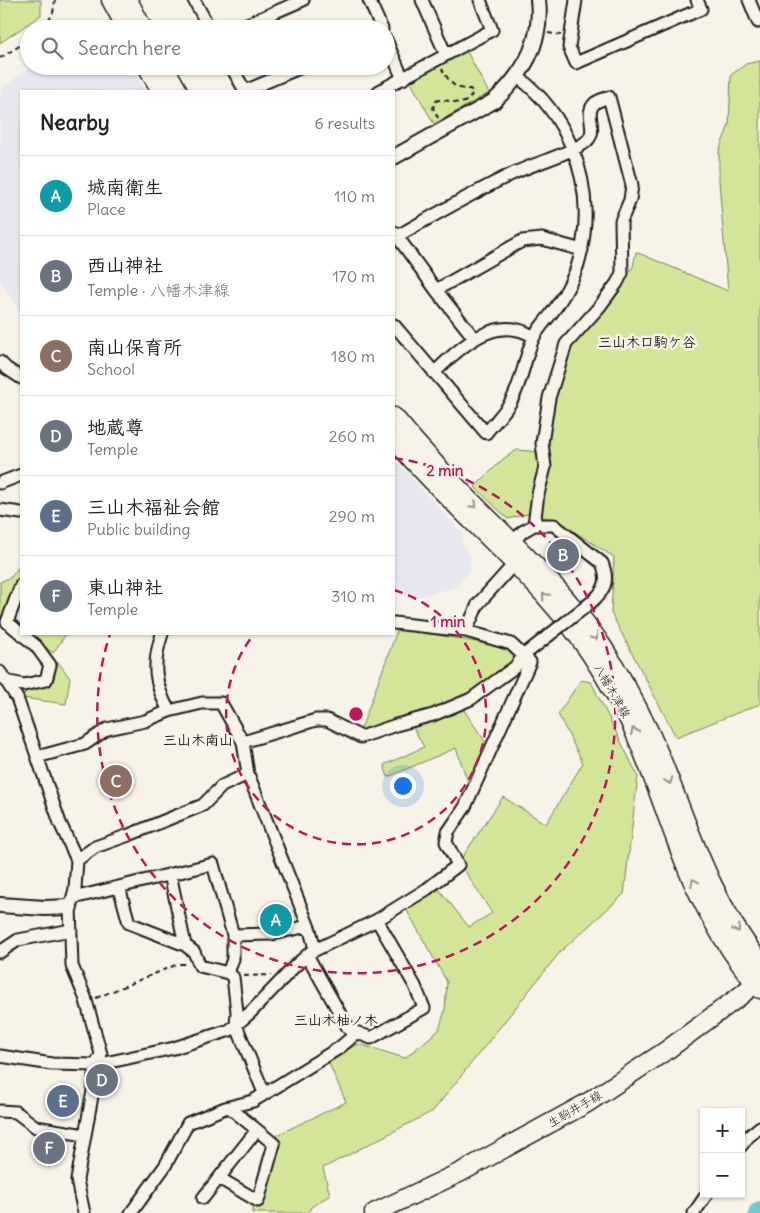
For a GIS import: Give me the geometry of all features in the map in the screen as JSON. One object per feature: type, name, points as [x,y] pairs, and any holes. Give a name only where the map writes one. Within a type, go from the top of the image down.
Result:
[{"type":"main road","points":[[111,0],[122,20]]},
{"type":"main road","points":[[128,0],[138,20]]},
{"type":"main road","points":[[152,75],[160,90]]},
{"type":"main road","points":[[169,75],[177,90]]},
{"type":"main road","name":"八幡木津線","points":[[395,418],[459,489],[552,583],[585,622],[613,663],[642,715],[704,868],[726,912],[749,949],[760,962]]},
{"type":"main road","name":"八幡木津線","points":[[395,440],[449,500],[542,592],[573,630],[606,678],[629,720],[690,874],[713,920],[736,957],[758,984]]},
{"type":"main road","name":"生駒井手線","points":[[374,1213],[461,1172],[587,1103],[667,1050],[758,984]]},
{"type":"street","points":[[194,0],[205,20]]},
{"type":"street","points":[[257,20],[303,0]]},
{"type":"street","points":[[369,0],[378,20]]},
{"type":"street","points":[[422,0],[442,58]]},
{"type":"street","points":[[381,90],[492,30],[480,0]]},
{"type":"street","points":[[395,156],[494,101],[508,88],[529,59],[536,38],[539,15],[538,0]]},
{"type":"street","points":[[576,0],[569,47],[576,63],[701,9],[697,0]]},
{"type":"street","points":[[749,0],[758,22],[760,21]]},
{"type":"street","points":[[395,61],[403,79]]},
{"type":"street","points":[[236,75],[244,90]]},
{"type":"street","points":[[247,90],[283,75]]},
{"type":"street","points":[[395,326],[486,433],[511,402],[534,337],[561,300],[575,274],[582,250],[585,223],[584,192],[572,148],[564,130],[552,111],[518,76]]},
{"type":"street","points":[[395,234],[511,174],[583,143],[592,133],[590,114],[592,107],[598,101],[609,97],[632,185],[632,192],[621,222],[622,273],[600,306],[566,344],[549,398],[542,443],[545,468],[538,494],[534,525]]},
{"type":"street","points":[[395,236],[475,339]]},
{"type":"street","points":[[436,290],[522,241],[542,238],[582,250]]},
{"type":"street","points":[[434,373],[456,352],[492,330],[507,327],[520,329],[534,337]]},
{"type":"street","points":[[0,362],[20,377]]},
{"type":"street","points":[[0,483],[20,475]]},
{"type":"street","points":[[0,510],[20,512]]},
{"type":"street","points":[[242,742],[316,720],[327,720],[361,737],[433,715],[471,698],[515,667],[524,656],[599,596],[606,581],[606,572],[602,563],[554,525],[534,525],[522,532],[513,543],[514,564],[478,604],[466,631]]},
{"type":"street","points":[[20,588],[7,622],[20,633]]},
{"type":"street","points":[[0,1056],[52,1064],[96,1065],[174,1048],[230,1030],[251,1012],[311,952],[377,920],[428,889],[458,865],[446,842],[448,832],[465,807],[530,662],[511,644],[466,631],[395,622]]},
{"type":"street","points":[[2,677],[24,685],[46,680],[50,665],[36,646],[23,635]]},
{"type":"street","points":[[162,635],[157,650],[156,672],[160,693],[169,710]]},
{"type":"street","points":[[2,677],[17,698],[60,823],[76,860],[75,889],[71,902],[72,966],[86,1001],[101,1054],[96,1065],[77,1180],[84,1213]]},
{"type":"street","points":[[37,757],[85,744],[107,729],[145,721],[169,710],[202,703],[221,703],[242,742],[248,774],[308,926],[311,952],[348,1028],[371,1038],[424,1008],[415,986],[377,920]]},
{"type":"street","points":[[76,860],[95,847],[204,805],[222,786],[248,774]]},
{"type":"street","points":[[0,905],[45,908],[119,887],[213,864],[233,935],[233,958],[230,975],[238,1012],[236,1025],[264,1093]]},
{"type":"street","points":[[170,874],[185,945]]},
{"type":"street","points":[[119,887],[129,923],[185,945],[194,952],[200,966],[230,975]]},
{"type":"street","points":[[233,935],[272,934],[308,926]]},
{"type":"street","points":[[0,952],[18,940],[71,930]]},
{"type":"street","points":[[131,1213],[166,1166],[188,1123],[253,1100],[339,1048],[351,1038],[353,1031]]},
{"type":"street","points":[[220,1178],[258,1201],[274,1144],[229,1107]]},
{"type":"street","points":[[0,1111],[16,1112],[36,1127],[85,1135]]},
{"type":"street","points":[[745,1141],[760,1127]]},
{"type":"street","points":[[203,1198],[257,1130]]},
{"type":"street","points":[[694,1213],[704,1198]]},
{"type":"path","points":[[48,20],[55,0]]},
{"type":"path","points":[[544,33],[570,37]]},
{"type":"path","points":[[0,58],[20,46]]},
{"type":"path","points":[[441,123],[433,108],[434,103],[442,99],[456,104],[460,103],[468,100],[473,92],[470,89],[460,89],[452,84],[442,58]]},
{"type":"path","points":[[86,1001],[178,964],[200,966]]},
{"type":"path","points":[[230,975],[287,974]]},
{"type":"shaded area","points":[[20,74],[136,75],[144,90],[20,90],[20,311],[0,281],[0,91]]},
{"type":"shaded area","points":[[395,460],[463,534],[462,545],[471,557],[470,570],[456,587],[413,598],[395,591]]},
{"type":"green space","points":[[0,0],[41,0],[41,15],[34,20],[20,20],[20,29],[0,43]]},
{"type":"green space","points":[[466,50],[489,93],[434,124],[410,81]]},
{"type":"green space","points":[[760,61],[760,704],[676,737],[611,613],[614,557],[556,520],[538,516],[552,398],[569,346],[633,267],[636,252],[728,291],[719,181],[719,151],[729,125],[731,75],[746,64]]},
{"type":"green space","points":[[517,450],[541,452],[539,483],[531,513],[508,519],[475,487],[503,459]]},
{"type":"green space","points":[[20,565],[20,582],[0,619],[0,582],[11,577]]},
{"type":"green space","points":[[398,628],[510,648],[522,658],[464,697],[428,713],[364,731],[361,729]]},
{"type":"green space","points":[[28,635],[65,635],[53,653]]},
{"type":"green space","points":[[58,662],[70,678],[66,704],[22,698],[26,690],[53,682]]},
{"type":"green space","points":[[581,680],[591,682],[638,776],[624,894],[560,952],[433,1111],[323,1168],[330,1195],[311,1207],[308,1213],[252,1213],[277,1135],[346,1102],[327,1059],[359,1044],[405,1058],[439,1030],[445,1010],[447,982],[406,909],[438,888],[469,927],[492,913],[459,862],[503,797],[546,824],[583,763],[558,714]]},
{"type":"green space","points":[[462,707],[488,746],[470,788],[456,748],[388,777],[384,765],[424,747],[411,724]]},
{"type":"place","name":"西山神社","points":[[563,555]]},
{"type":"place","name":"南山保育所","points":[[116,781]]},
{"type":"place","name":"城南衛生","points":[[276,920]]},
{"type":"place","name":"地蔵尊","points":[[102,1080]]},
{"type":"place","name":"三山木福祉会館","points":[[63,1101]]},
{"type":"place","name":"東山神社","points":[[49,1148]]},
{"type":"district","name":"三山木口駒ケ谷","points":[[647,342]]},
{"type":"district","name":"三山木南山","points":[[198,740]]},
{"type":"district","name":"三山木柚ノ木","points":[[336,1020]]}]
